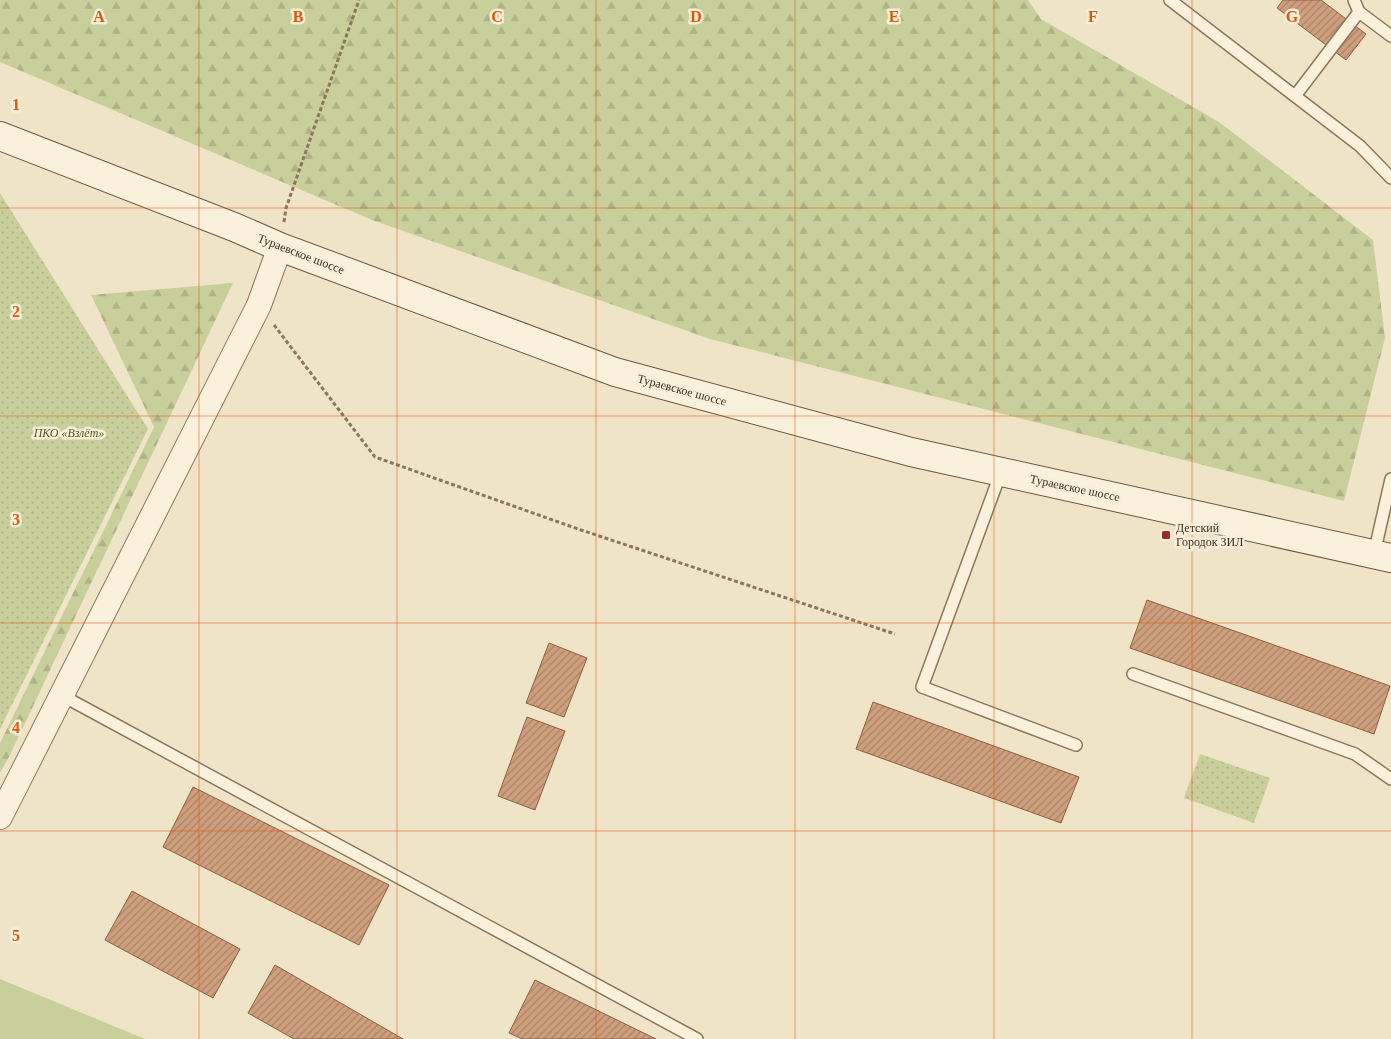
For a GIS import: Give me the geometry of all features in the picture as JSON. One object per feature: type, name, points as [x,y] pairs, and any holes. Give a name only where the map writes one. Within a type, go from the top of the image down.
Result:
[{"type":"main road","name":"Тураевское шоссе","points":[[0,136],[234,227],[280,247],[615,372],[911,452],[1383,556]]},
{"type":"street","points":[[0,817],[6,793],[62,695],[259,304],[280,247]]},
{"type":"lane","points":[[1170,0],[1360,146],[1391,178]]},
{"type":"lane","points":[[1354,0],[1359,12],[1391,36]]},
{"type":"lane","points":[[1295,96],[1359,12]]},
{"type":"lane","points":[[1001,472],[922,686],[1076,745]]},
{"type":"lane","points":[[1383,556],[1391,479]]},
{"type":"lane","points":[[1134,674],[1355,754],[1391,779]]},
{"type":"lane","points":[[62,695],[697,1039]]},
{"type":"path","points":[[280,247],[286,208],[359,0]]},
{"type":"path","points":[[259,304],[374,457],[581,530],[895,634]]},
{"type":"green space","points":[[0,0],[1028,0],[1041,19],[1219,122],[1373,240],[1385,338],[1344,501],[710,339],[372,220],[0,62]]},
{"type":"green space","name":"ПКО «Взлёт»","points":[[0,193],[148,429],[0,729]]},
{"type":"green space","points":[[233,283],[0,773],[0,743],[154,427],[91,295]]},
{"type":"green space","points":[[1200,754],[1270,778],[1254,823],[1184,798]]},
{"type":"green space","points":[[0,979],[145,1039],[0,1039]]},
{"type":"building","points":[[1283,0],[1321,0],[1366,34],[1346,60],[1277,8]]},
{"type":"building","points":[[1147,600],[1390,686],[1374,734],[1130,648]]},
{"type":"building","points":[[549,643],[587,658],[564,717],[526,703]]},
{"type":"building","points":[[873,702],[1079,777],[1061,823],[856,749]]},
{"type":"building","points":[[527,717],[565,731],[535,810],[498,796]]},
{"type":"building","points":[[193,787],[389,885],[359,945],[163,847]]},
{"type":"building","points":[[132,891],[240,949],[213,998],[105,940]]},
{"type":"building","points":[[275,965],[403,1039],[294,1039],[248,1013]]},
{"type":"building","points":[[535,980],[656,1039],[522,1039],[509,1033]]},
{"type":"place","name":"Детский Городок ЗИЛ","points":[[1166,535]]}]
